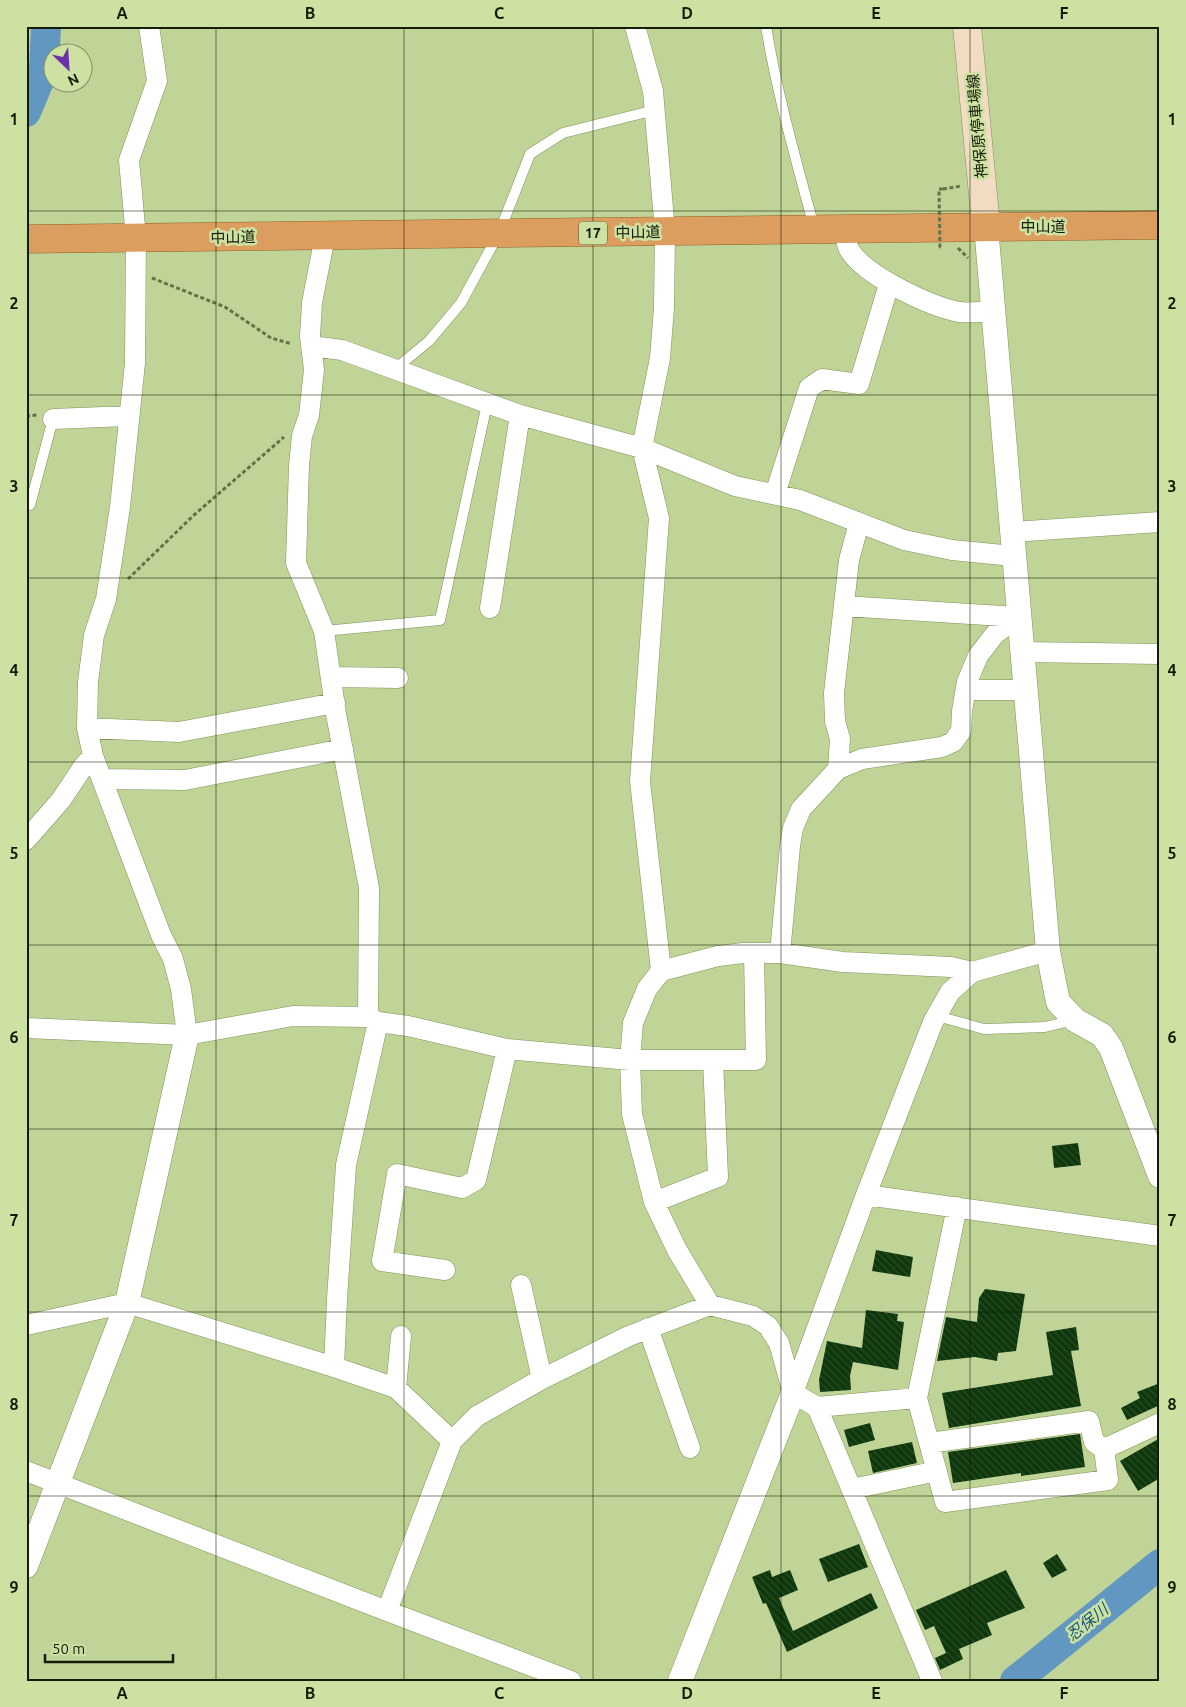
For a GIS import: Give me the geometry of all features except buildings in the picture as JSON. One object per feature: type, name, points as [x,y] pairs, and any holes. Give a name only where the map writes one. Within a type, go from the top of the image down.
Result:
[{"type":"highway","name":"中山道","points":[[26,239],[1160,225]]},
{"type":"main road","name":"神保原停車場線","points":[[967,26],[986,226]]},
{"type":"street","points":[[26,1566],[127,1303],[187,1035],[181,989],[173,959],[161,935],[93,756],[87,728],[88,682],[94,635],[106,599],[120,507],[135,363],[136,238],[129,160],[157,81],[149,26]]},
{"type":"street","points":[[634,26],[653,91],[665,232],[664,308],[660,358],[642,448],[659,518],[640,781],[661,971]]},
{"type":"street","points":[[986,226],[1048,950],[1058,1002],[1075,1020],[1102,1035],[1111,1048],[1160,1176]]},
{"type":"street","points":[[844,229],[848,250],[862,266],[889,284],[951,310],[960,312],[993,312]]},
{"type":"street","points":[[325,236],[312,303],[310,336],[314,370],[309,415],[302,436],[299,465],[296,563],[324,631],[343,749],[369,888],[373,1020],[346,1165],[336,1299],[334,1367]]},
{"type":"street","points":[[775,494],[809,388],[822,379],[859,384],[889,284]]},
{"type":"street","points":[[311,346],[342,350],[520,415],[642,448],[735,486],[800,500],[904,540],[952,550],[1013,556]]},
{"type":"street","points":[[490,608],[520,415]]},
{"type":"street","points":[[53,419],[128,416]]},
{"type":"street","points":[[1011,532],[1160,522]]},
{"type":"street","points":[[838,769],[840,739],[835,721],[834,693],[848,560],[859,523]]},
{"type":"street","points":[[844,606],[1018,617]]},
{"type":"street","points":[[780,953],[790,846],[793,828],[801,809],[838,769],[862,759],[942,747],[953,742],[961,731],[966,690],[978,656],[995,634],[1018,617]]},
{"type":"street","points":[[1022,652],[1160,654]]},
{"type":"street","points":[[331,677],[398,678]]},
{"type":"street","points":[[966,690],[1025,690]]},
{"type":"street","points":[[87,728],[179,732],[335,703]]},
{"type":"street","points":[[102,779],[185,780],[343,749]]},
{"type":"street","points":[[26,840],[61,800],[83,767],[93,756]]},
{"type":"street","points":[[680,1681],[793,1393],[866,1195],[937,1016],[950,992],[972,972],[1048,950]]},
{"type":"street","points":[[710,1305],[677,1250],[654,1202],[632,1114],[630,1060],[633,1024],[647,989],[661,971],[718,956],[743,953],[780,953],[843,962],[951,967],[972,972]]},
{"type":"street","points":[[26,1028],[187,1035],[293,1016],[373,1020],[408,1026],[507,1049],[630,1060],[756,1060],[754,954]]},
{"type":"street","points":[[445,1270],[382,1261],[397,1174],[462,1188],[476,1180],[507,1049]]},
{"type":"street","points":[[654,1202],[718,1177],[713,1060]]},
{"type":"street","points":[[866,1195],[1160,1236]]},
{"type":"street","points":[[929,1443],[1089,1421],[1094,1442],[1104,1449],[1108,1480],[946,1502],[929,1443],[917,1398],[957,1208]]},
{"type":"street","points":[[521,1285],[542,1379]]},
{"type":"street","points":[[26,1325],[127,1303],[396,1388],[452,1442]]},
{"type":"street","points":[[387,1611],[452,1442],[477,1416],[542,1379],[648,1328],[710,1305],[753,1316],[768,1326],[779,1343],[793,1393],[817,1407],[917,1398]]},
{"type":"street","points":[[648,1328],[690,1448]]},
{"type":"street","points":[[396,1388],[401,1336]]},
{"type":"street","points":[[817,1407],[932,1681]]},
{"type":"street","points":[[1104,1449],[1160,1423]]},
{"type":"street","points":[[26,1471],[572,1681]]},
{"type":"street","points":[[852,1489],[937,1471]]},
{"type":"lane","points":[[766,26],[771,60],[785,121],[814,229]]},
{"type":"lane","points":[[395,369],[429,341],[460,303],[499,233],[530,154],[563,133],[655,110]]},
{"type":"lane","points":[[324,631],[440,620],[487,404]]},
{"type":"lane","points":[[30,505],[53,419]]},
{"type":"lane","points":[[937,1016],[984,1029],[1046,1027],[1075,1020]]},
{"type":"path","points":[[943,247],[940,247],[939,189],[970,185]]},
{"type":"path","points":[[135,272],[225,307],[270,338],[296,345],[311,346]]},
{"type":"path","points":[[106,599],[194,515],[309,415]]},
{"type":"waterway","points":[[26,112],[44,69],[46,26]]},
{"type":"waterway","name":"忍保川","points":[[1015,1681],[1160,1564]]}]
